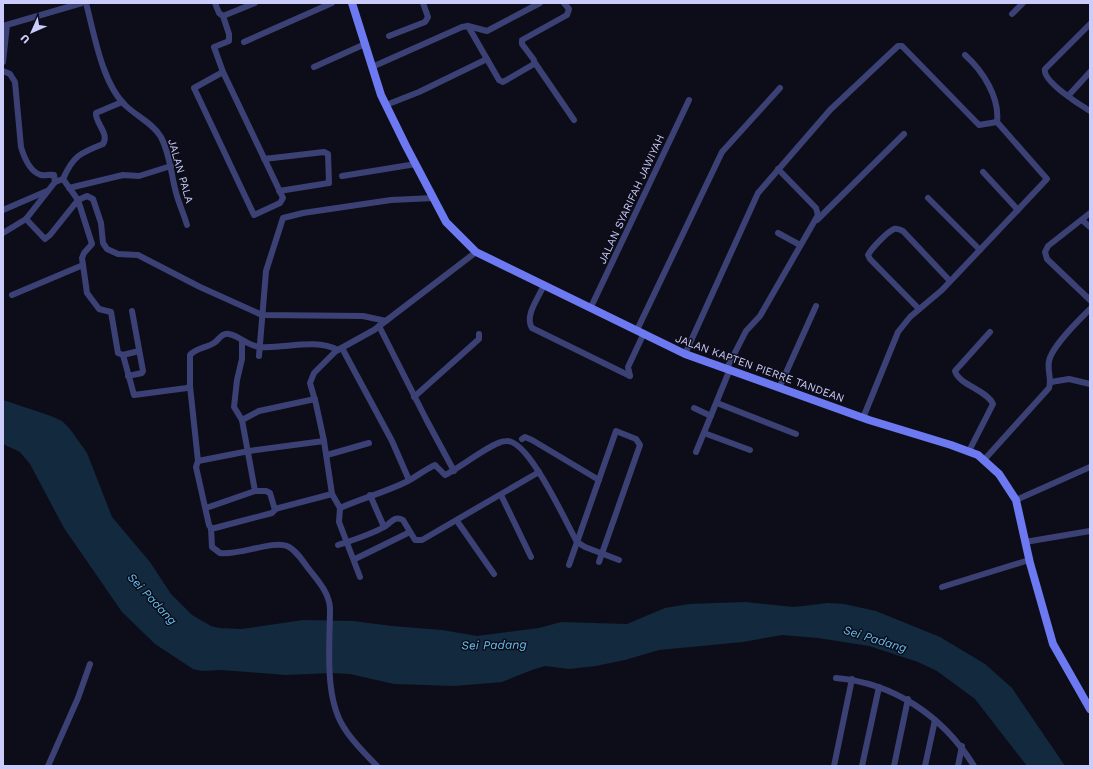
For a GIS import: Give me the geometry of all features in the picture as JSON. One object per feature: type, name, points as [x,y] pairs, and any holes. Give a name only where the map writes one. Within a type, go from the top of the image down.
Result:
[{"type":"main road","name":"JALAN KAPTEN PIERRE TANDEAN","points":[[352,3],[372,67],[386,105],[452,230],[476,252],[641,331],[685,354],[780,386],[863,418],[969,451],[978,455],[999,474],[1016,500],[1029,560],[1053,644],[1090,708]]},
{"type":"street","points":[[3,62],[5,25],[82,3]]},
{"type":"street","name":"JALAN PALA","points":[[86,3],[103,63],[111,85],[122,102],[158,132],[171,166],[177,196],[187,225]]},
{"type":"street","points":[[215,3],[219,13],[223,16],[229,34],[229,40],[214,47],[223,72],[283,198],[280,202],[253,215],[194,88],[223,72]]},
{"type":"street","points":[[223,16],[255,3]]},
{"type":"street","points":[[244,42],[332,3]]},
{"type":"street","points":[[389,36],[424,22],[428,17],[423,3]]},
{"type":"street","points":[[372,67],[449,31],[468,26],[487,31],[540,3]]},
{"type":"street","points":[[564,3],[569,9],[567,15],[522,40],[522,44],[574,120]]},
{"type":"street","points":[[1012,14],[1023,3]]},
{"type":"street","points":[[1090,24],[1045,69],[1044,73],[1047,78],[1068,96],[1090,112]]},
{"type":"street","points":[[468,26],[499,80],[503,82],[535,63]]},
{"type":"street","points":[[314,67],[365,44]]},
{"type":"street","points":[[685,354],[758,193],[830,110],[901,45],[979,125],[997,122]]},
{"type":"street","points":[[863,418],[898,332],[910,316],[950,281],[1047,179],[997,122],[998,115],[995,100],[983,76],[965,56]]},
{"type":"street","points":[[386,105],[419,92],[488,59]]},
{"type":"street","points":[[3,71],[10,74],[15,82],[21,147],[24,156],[36,173],[54,175],[55,182]]},
{"type":"street","points":[[1068,96],[1090,72]]},
{"type":"street","points":[[544,285],[530,317],[529,323],[532,328],[541,334],[630,376],[628,367],[641,331],[722,152],[780,88]]},
{"type":"street","name":"JALAN SYARIFAH JAWIYAH","points":[[591,307],[689,100]]},
{"type":"street","points":[[3,233],[26,219],[55,182],[63,179],[69,165],[77,157],[103,144],[105,141],[105,136],[96,118],[96,113],[122,102]]},
{"type":"street","points":[[696,452],[746,331],[760,316],[800,245],[816,221],[904,134]]},
{"type":"street","points":[[264,159],[324,152],[328,154],[329,183],[279,191]]},
{"type":"street","points":[[342,176],[416,164]]},
{"type":"street","points":[[68,188],[123,175],[139,176],[171,166]]},
{"type":"street","points":[[778,169],[816,208],[818,215],[816,221]]},
{"type":"street","points":[[983,172],[1018,210]]},
{"type":"street","points":[[63,179],[78,200],[92,244],[84,253],[83,265],[87,293],[99,309],[111,312],[118,353],[123,355],[139,351]]},
{"type":"street","points":[[3,210],[48,190]]},
{"type":"street","points":[[26,219],[45,239],[50,235],[78,200],[87,196],[93,199],[101,223],[103,243],[111,252],[138,255],[200,287],[262,315],[364,316],[386,321]]},
{"type":"street","points":[[259,356],[268,260],[283,218],[303,213],[391,200],[434,198]]},
{"type":"street","points":[[928,198],[980,250]]},
{"type":"street","points":[[1090,213],[1048,246],[1045,252],[1047,259],[1090,300]]},
{"type":"street","points":[[1082,220],[1090,227]]},
{"type":"street","points":[[919,309],[870,260],[868,255],[870,250],[892,230],[899,229],[903,231],[950,281]]},
{"type":"street","points":[[778,233],[800,245]]},
{"type":"street","points":[[360,576],[348,542],[338,522],[340,508],[332,494],[324,441],[310,383],[314,372],[323,362],[340,349],[386,321],[476,252]]},
{"type":"street","points":[[12,295],[83,265]]},
{"type":"street","points":[[780,386],[816,306]]},
{"type":"street","points":[[128,376],[143,372],[132,311]]},
{"type":"street","points":[[984,460],[1049,388],[1051,382],[1048,366],[1052,353],[1089,311]]},
{"type":"street","points":[[379,326],[414,397],[454,471]]},
{"type":"street","points":[[969,451],[993,404],[990,398],[959,377],[955,371],[990,332]]},
{"type":"street","points":[[377,766],[352,741],[342,725],[330,688],[330,608],[328,596],[291,548],[280,544],[226,554],[220,553],[212,546],[211,528],[209,525],[196,468],[198,460],[190,386],[190,355],[193,352],[216,342],[224,334],[229,334],[242,341],[260,347],[322,344],[340,349],[392,441],[409,480]]},
{"type":"street","points":[[414,397],[463,355],[479,339],[479,334]]},
{"type":"street","points":[[242,341],[242,360],[237,380],[234,407],[242,420],[249,451],[255,491]]},
{"type":"street","points":[[123,355],[134,395],[187,388],[190,386]]},
{"type":"street","points":[[1051,382],[1069,379],[1090,384]]},
{"type":"street","points":[[242,420],[259,411],[315,399]]},
{"type":"street","points":[[717,403],[796,434]]},
{"type":"street","points":[[694,408],[711,416]]},
{"type":"street","points":[[569,565],[616,431],[636,439],[640,445],[599,562]]},
{"type":"street","points":[[704,433],[750,450]]},
{"type":"street","points":[[522,439],[525,438],[532,440],[598,480]]},
{"type":"street","points":[[340,508],[370,495],[379,494],[409,480],[435,465],[443,474],[454,471],[500,442],[506,440],[518,445],[539,472],[577,542],[585,547],[619,560]]},
{"type":"street","points":[[198,460],[249,451],[324,441]]},
{"type":"street","points":[[326,455],[369,443]]},
{"type":"street","points":[[1016,500],[1090,467]]},
{"type":"street","points":[[338,545],[384,527],[394,518],[400,518],[403,520],[415,540],[422,540],[539,472]]},
{"type":"street","points":[[206,508],[255,491],[266,491],[270,493],[274,509]]},
{"type":"street","points":[[211,528],[272,513],[274,509],[332,494]]},
{"type":"street","points":[[370,495],[384,527]]},
{"type":"street","points":[[501,495],[531,557]]},
{"type":"street","points":[[457,521],[494,574]]},
{"type":"street","points":[[1025,542],[1090,531]]},
{"type":"street","points":[[354,559],[410,532]]},
{"type":"street","points":[[942,587],[1029,560]]},
{"type":"street","points":[[48,766],[90,664]]},
{"type":"street","points":[[836,678],[852,679],[879,687],[908,699],[935,720],[962,746],[974,766]]},
{"type":"street","points":[[834,766],[852,679]]},
{"type":"street","points":[[862,766],[879,687]]},
{"type":"street","points":[[894,766],[908,699]]},
{"type":"street","points":[[925,766],[935,720]]},
{"type":"street","points":[[958,766],[962,746]]},
{"type":"water","name":"Sei Padang","points":[[3,400],[51,416],[62,421],[70,429],[87,453],[112,517],[150,562],[171,594],[192,615],[211,626],[219,628],[242,629],[303,620],[353,621],[442,630],[477,636],[539,628],[561,622],[627,624],[665,608],[689,604],[745,602],[794,607],[828,603],[844,604],[876,611],[940,637],[985,664],[1012,688],[1065,766],[1027,766],[975,699],[937,671],[918,662],[869,646],[818,638],[782,635],[743,642],[659,650],[625,660],[596,666],[569,669],[545,666],[502,682],[455,686],[394,684],[350,674],[332,673],[286,675],[222,670],[201,671],[193,669],[155,644],[122,612],[64,528],[30,464],[20,452],[3,444]]}]
